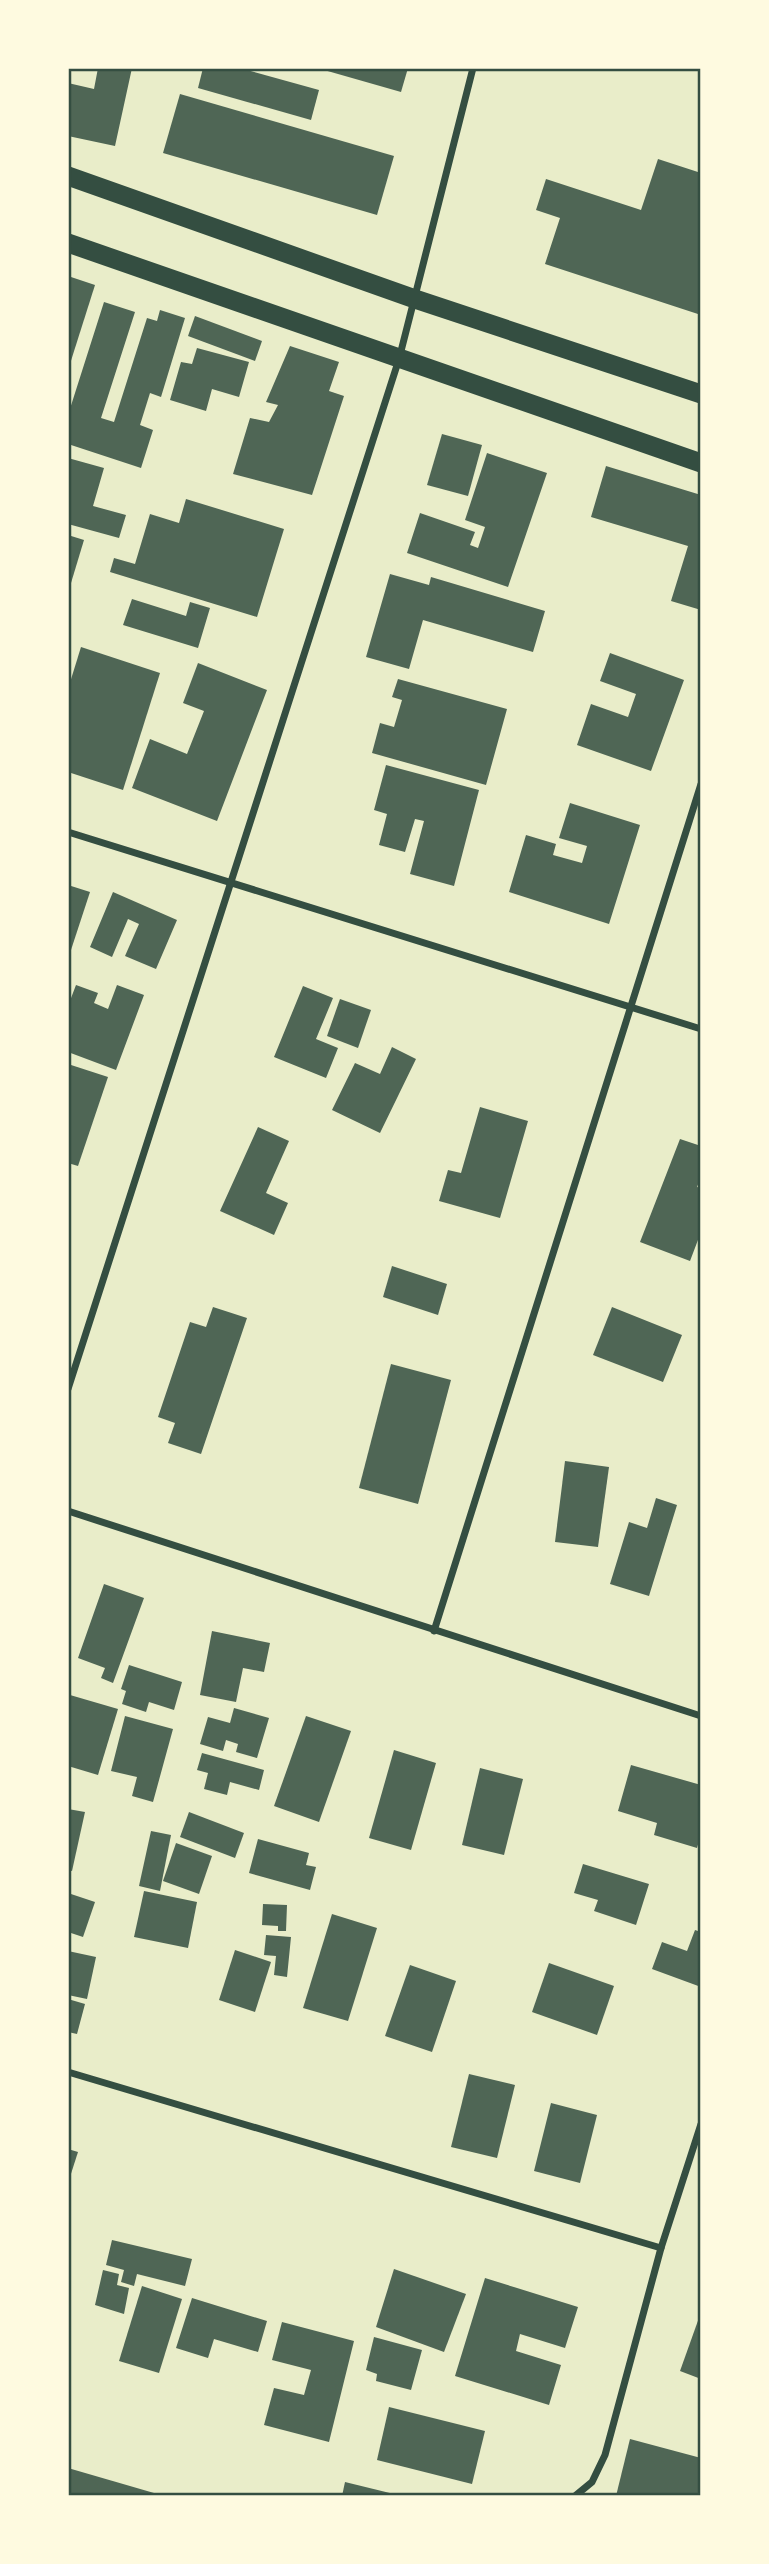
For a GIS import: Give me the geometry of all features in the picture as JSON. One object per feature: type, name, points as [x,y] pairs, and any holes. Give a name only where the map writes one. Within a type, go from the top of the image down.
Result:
[{"type":"highway","points":[[68,176],[415,299],[701,394]]},
{"type":"highway","points":[[68,243],[701,463]]},
{"type":"street","points":[[68,1390],[400,359],[472,68]]},
{"type":"street","points":[[433,1630],[701,784]]},
{"type":"street","points":[[68,832],[701,1029]]},
{"type":"street","points":[[68,1511],[701,1716]]},
{"type":"street","points":[[68,2072],[661,2248]]},
{"type":"street","points":[[575,2496],[592,2482],[605,2455],[661,2248],[701,2124]]},
{"type":"building","points":[[98,68],[132,68],[115,146],[68,136],[68,83],[94,89]]},
{"type":"building","points":[[203,68],[240,68],[319,90],[311,120],[198,88]]},
{"type":"building","points":[[317,68],[408,68],[401,92]]},
{"type":"building","points":[[180,94],[394,156],[377,215],[163,153]]},
{"type":"building","points":[[658,159],[701,173],[701,315],[545,264],[560,218],[536,210],[546,179],[641,210]]},
{"type":"building","points":[[68,276],[95,285],[69,367],[68,367]]},
{"type":"building","points":[[104,302],[135,312],[101,418],[114,422],[147,318],[157,321],[160,310],[185,318],[161,397],[150,393],[140,425],[153,430],[141,468],[68,444],[68,415]]},
{"type":"building","points":[[195,316],[262,341],[255,361],[188,336]]},
{"type":"building","points":[[290,346],[339,362],[329,391],[344,396],[312,495],[233,474],[250,418],[269,422],[278,405],[266,402]]},
{"type":"building","points":[[197,348],[249,362],[239,397],[212,389],[206,411],[170,400],[181,362],[192,364]]},
{"type":"building","points":[[442,434],[482,445],[468,496],[427,485]]},
{"type":"building","points":[[487,453],[547,473],[508,587],[407,553],[420,513],[475,532],[470,545],[478,548],[485,527],[465,520]]},
{"type":"building","points":[[68,458],[104,468],[93,506],[126,515],[119,538],[68,524]]},
{"type":"building","points":[[606,466],[701,495],[701,610],[671,601],[688,546],[591,517]]},
{"type":"building","points":[[186,499],[284,529],[257,617],[110,572],[114,558],[135,564],[150,514],[179,523]]},
{"type":"building","points":[[68,535],[84,540],[71,583],[68,582]]},
{"type":"building","points":[[390,574],[429,585],[431,577],[545,611],[533,652],[423,620],[409,669],[366,657]]},
{"type":"building","points":[[132,599],[186,616],[190,602],[210,608],[198,648],[123,625]]},
{"type":"building","points":[[81,647],[160,673],[123,790],[68,772],[68,689]]},
{"type":"building","points":[[610,653],[684,680],[651,771],[577,745],[591,704],[628,717],[636,694],[600,681]]},
{"type":"building","points":[[198,663],[267,690],[217,821],[132,788],[150,739],[187,754],[204,711],[183,703]]},
{"type":"building","points":[[398,679],[507,709],[486,785],[372,753],[380,723],[394,727],[402,700],[392,697]]},
{"type":"building","points":[[386,765],[479,790],[454,886],[410,874],[424,821],[415,819],[405,852],[379,845],[387,814],[374,810]]},
{"type":"building","points":[[570,803],[640,825],[609,924],[509,892],[526,835],[556,844],[553,855],[582,863],[587,846],[559,838]]},
{"type":"building","points":[[68,885],[90,892],[69,956],[68,956]]},
{"type":"building","points":[[113,892],[177,920],[156,969],[125,956],[139,924],[128,919],[112,957],[90,947]]},
{"type":"building","points":[[76,985],[98,993],[94,1003],[108,1009],[117,985],[144,995],[116,1070],[68,1052],[68,1006]]},
{"type":"building","points":[[303,986],[333,998],[316,1039],[338,1048],[326,1078],[274,1057]]},
{"type":"building","points":[[340,999],[371,1010],[358,1048],[327,1036]]},
{"type":"building","points":[[392,1047],[416,1059],[380,1133],[332,1110],[355,1063],[380,1074]]},
{"type":"building","points":[[68,1064],[108,1077],[78,1166],[68,1163]]},
{"type":"building","points":[[480,1107],[528,1121],[500,1218],[439,1201],[448,1170],[461,1173]]},
{"type":"building","points":[[258,1127],[289,1141],[266,1193],[288,1203],[274,1235],[220,1211]]},
{"type":"building","points":[[680,1139],[701,1146],[701,1177],[697,1187],[701,1188],[701,1232],[690,1261],[640,1242]]},
{"type":"building","points":[[392,1266],[447,1284],[438,1315],[383,1297]]},
{"type":"building","points":[[213,1307],[247,1318],[201,1454],[168,1443],[175,1423],[158,1417],[190,1322],[206,1327]]},
{"type":"building","points":[[612,1307],[682,1335],[663,1382],[593,1355]]},
{"type":"building","points":[[391,1364],[451,1380],[418,1504],[359,1488]]},
{"type":"building","points":[[565,1461],[609,1467],[598,1547],[555,1542]]},
{"type":"building","points":[[656,1498],[677,1505],[649,1596],[610,1584],[629,1522],[647,1528]]},
{"type":"building","points":[[104,1584],[144,1598],[113,1683],[101,1678],[105,1668],[78,1658]]},
{"type":"building","points":[[212,1631],[270,1643],[264,1672],[243,1668],[236,1702],[200,1695]]},
{"type":"building","points":[[129,1665],[182,1682],[174,1710],[149,1702],[146,1712],[122,1704],[126,1691],[121,1689]]},
{"type":"building","points":[[70,1695],[118,1709],[98,1775],[68,1766]]},
{"type":"building","points":[[234,1708],[269,1718],[257,1758],[236,1752],[238,1744],[226,1740],[223,1751],[200,1744],[208,1717],[230,1723]]},
{"type":"building","points":[[125,1716],[173,1729],[153,1802],[132,1796],[137,1777],[111,1771]]},
{"type":"building","points":[[306,1716],[351,1731],[319,1822],[274,1806]]},
{"type":"building","points":[[394,1750],[436,1763],[411,1850],[369,1838]]},
{"type":"building","points":[[202,1753],[264,1770],[259,1790],[230,1782],[227,1795],[204,1789],[208,1773],[197,1770]]},
{"type":"building","points":[[631,1765],[701,1785],[701,1834],[697,1848],[654,1835],[657,1823],[618,1811]]},
{"type":"building","points":[[480,1768],[523,1779],[504,1855],[462,1845]]},
{"type":"building","points":[[68,1809],[85,1812],[72,1871],[68,1870]]},
{"type":"building","points":[[189,1812],[244,1833],[235,1858],[180,1837]]},
{"type":"building","points":[[151,1831],[171,1835],[160,1891],[139,1886]]},
{"type":"building","points":[[258,1839],[309,1853],[306,1865],[316,1867],[310,1890],[249,1873]]},
{"type":"building","points":[[176,1843],[212,1856],[199,1894],[163,1881]]},
{"type":"building","points":[[583,1864],[649,1884],[636,1925],[594,1911],[598,1900],[574,1893]]},
{"type":"building","points":[[144,1891],[197,1902],[188,1948],[134,1937]]},
{"type":"building","points":[[68,1893],[95,1902],[83,1937],[68,1932]]},
{"type":"building","points":[[263,1904],[287,1905],[286,1931],[278,1931],[278,1926],[262,1925]]},
{"type":"building","points":[[332,1914],[377,1928],[348,2021],[303,2008]]},
{"type":"building","points":[[695,1930],[701,1932],[701,1987],[652,1969],[662,1942],[687,1951]]},
{"type":"building","points":[[266,1935],[291,1937],[287,1977],[274,1975],[276,1956],[264,1955]]},
{"type":"building","points":[[235,1950],[271,1962],[255,2012],[219,2000]]},
{"type":"building","points":[[68,1951],[96,1957],[87,1999],[68,1995]]},
{"type":"building","points":[[549,1963],[614,1986],[597,2035],[532,2012]]},
{"type":"building","points":[[410,1965],[456,1981],[432,2052],[385,2036]]},
{"type":"building","points":[[68,1999],[85,2004],[77,2034],[68,2032]]},
{"type":"building","points":[[469,2074],[515,2085],[497,2158],[451,2147]]},
{"type":"building","points":[[551,2103],[597,2115],[580,2183],[534,2171]]},
{"type":"building","points":[[68,2149],[78,2152],[69,2180],[68,2180]]},
{"type":"building","points":[[112,2240],[192,2259],[185,2286],[137,2274],[134,2286],[121,2282],[124,2270],[106,2265]]},
{"type":"building","points":[[394,2269],[466,2294],[444,2352],[376,2327]]},
{"type":"building","points":[[103,2270],[119,2274],[117,2285],[129,2288],[124,2314],[95,2305]]},
{"type":"building","points":[[485,2278],[578,2307],[565,2348],[520,2334],[516,2351],[561,2365],[549,2405],[455,2376]]},
{"type":"building","points":[[142,2286],[182,2299],[159,2373],[119,2361]]},
{"type":"building","points":[[192,2298],[267,2321],[258,2352],[214,2339],[208,2358],[176,2348]]},
{"type":"building","points":[[701,2316],[701,2379],[680,2371]]},
{"type":"building","points":[[282,2322],[354,2341],[329,2442],[264,2425],[274,2388],[304,2395],[311,2370],[272,2360]]},
{"type":"building","points":[[374,2337],[422,2350],[411,2390],[376,2381],[377,2374],[366,2370]]},
{"type":"building","points":[[389,2407],[485,2431],[472,2484],[377,2460]]},
{"type":"building","points":[[630,2439],[701,2458],[701,2496],[616,2496]]},
{"type":"building","points":[[68,2468],[154,2493],[153,2496],[68,2496]]},
{"type":"building","points":[[345,2482],[398,2495],[398,2496],[342,2496]]}]
